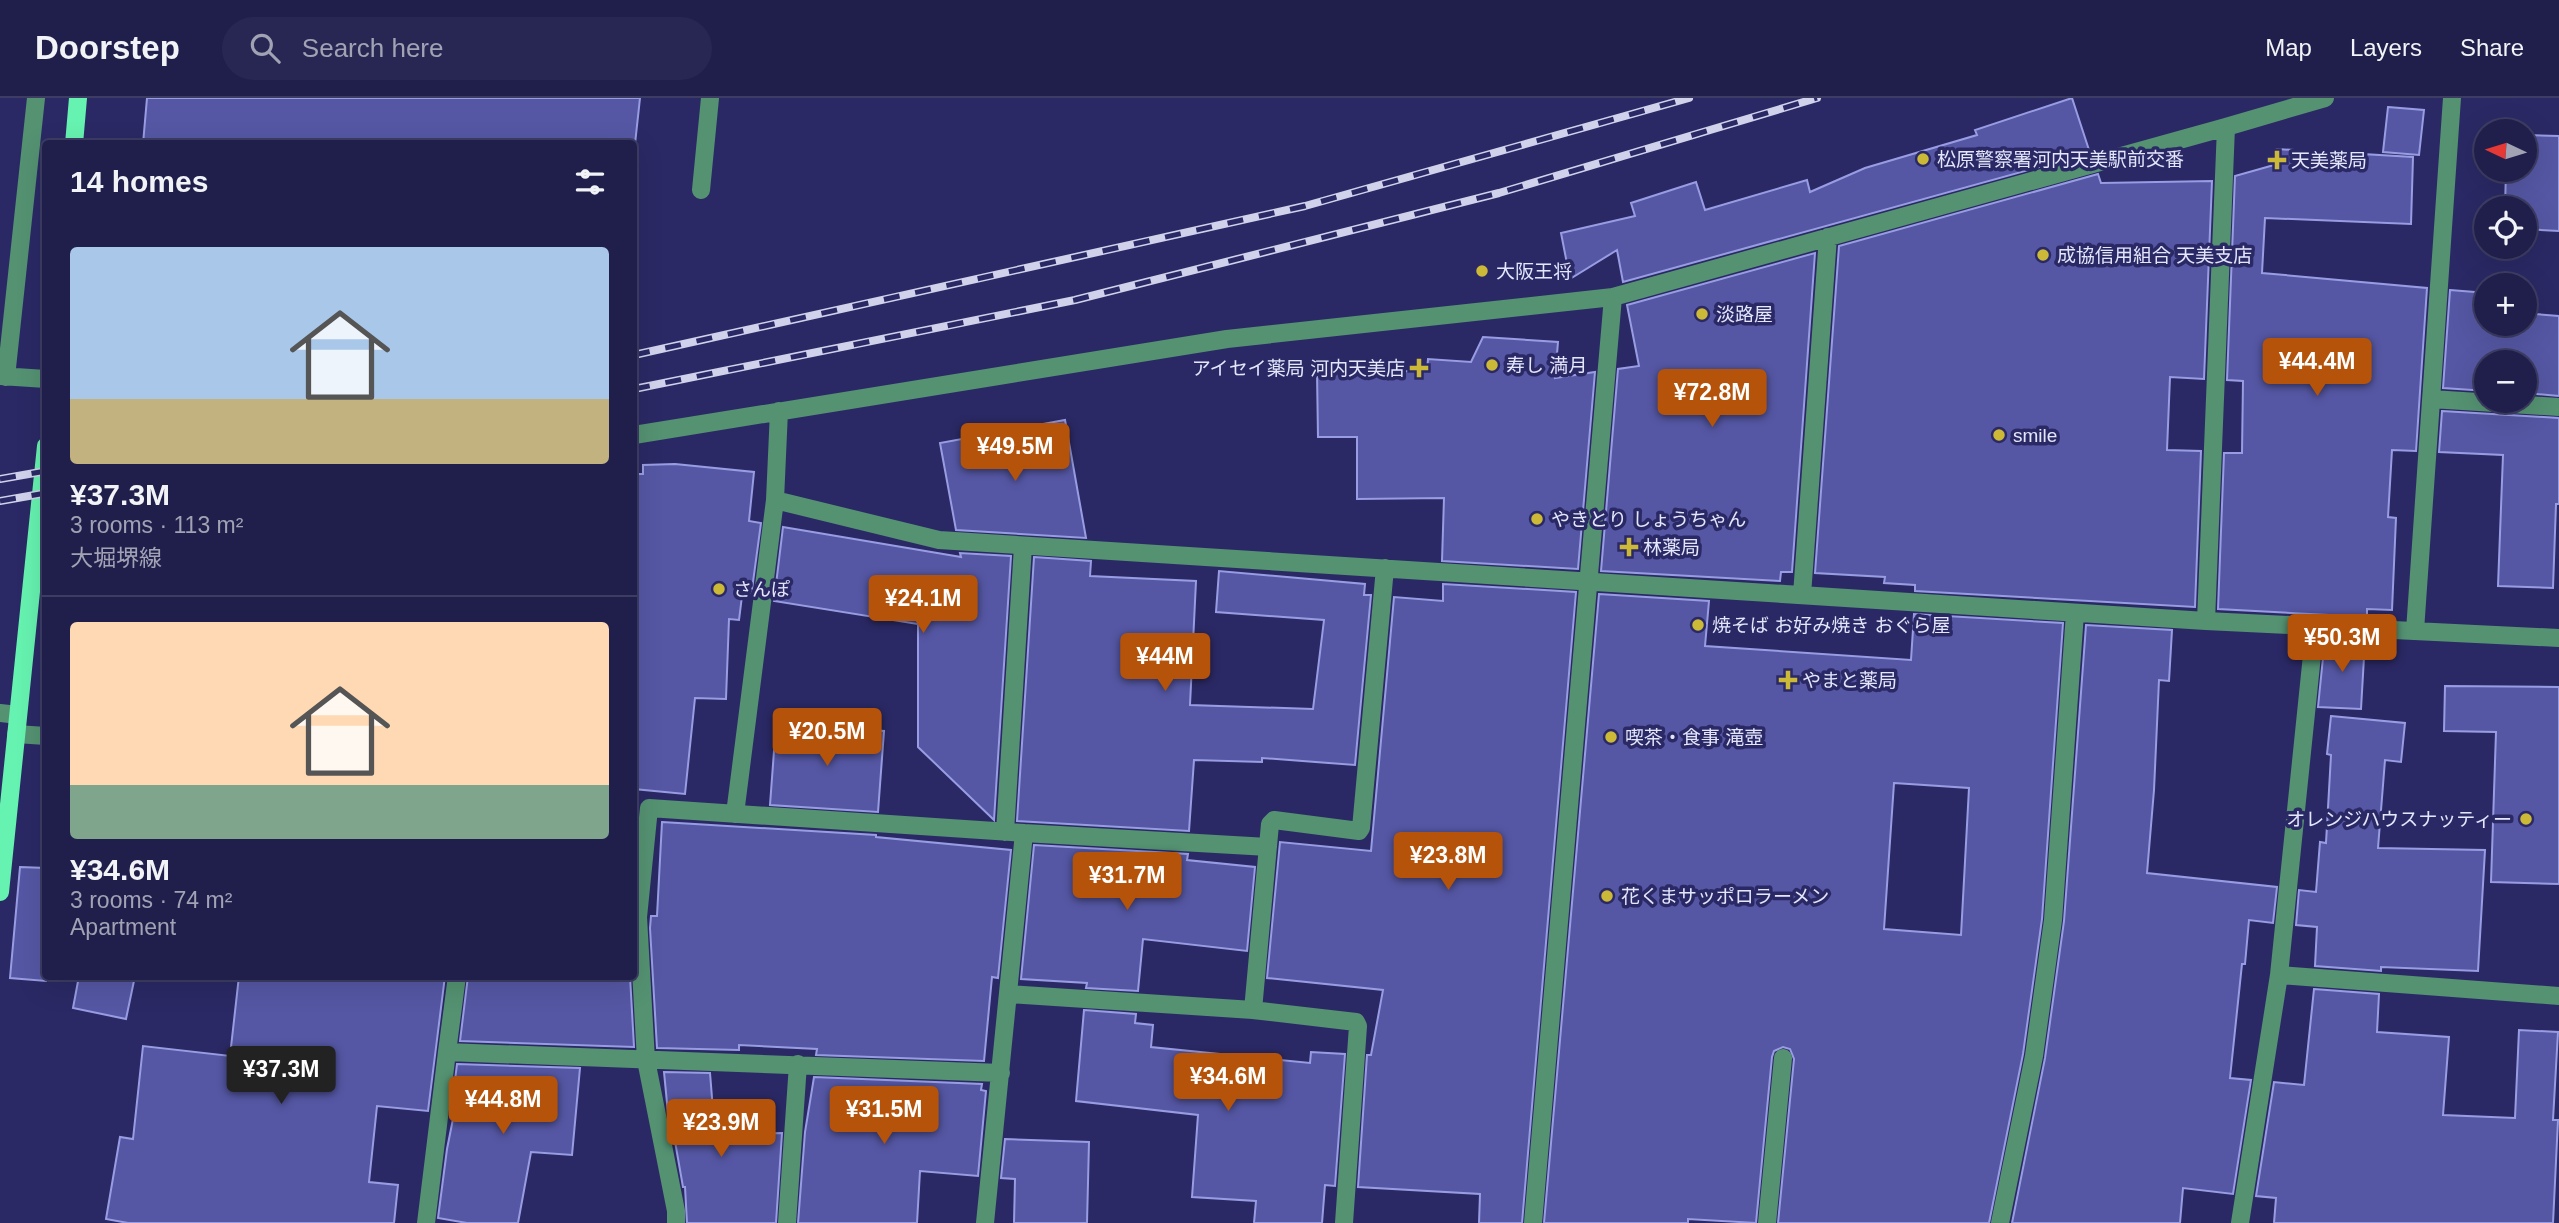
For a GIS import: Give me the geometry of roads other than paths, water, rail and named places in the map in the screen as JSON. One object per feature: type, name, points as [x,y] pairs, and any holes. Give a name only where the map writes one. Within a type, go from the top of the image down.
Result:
[{"type":"main road","points":[[74,140],[78,98]]},
{"type":"main road","points":[[0,892],[18,715],[42,534]]},
{"type":"street","points":[[36,98],[3,376],[42,379]]},
{"type":"street","points":[[701,190],[710,98]]},
{"type":"street","points":[[637,435],[1227,339],[1613,297],[2325,98]]},
{"type":"street","points":[[2415,631],[2452,98]]},
{"type":"street","points":[[2206,621],[2226,127]]},
{"type":"street","points":[[1802,595],[1828,237]]},
{"type":"street","points":[[1533,1223],[1613,297]]},
{"type":"street","points":[[2431,399],[2559,407]]},
{"type":"street","points":[[735,814],[775,500],[779,411]]},
{"type":"street","points":[[775,500],[939,540],[2206,621],[2559,638]]},
{"type":"street","points":[[1005,832],[1023,546]]},
{"type":"street","points":[[1253,1010],[1270,824],[1274,820],[1359,831],[1362,828],[1385,568]]},
{"type":"street","points":[[2000,1223],[2034,1056],[2053,920],[2076,612]]},
{"type":"street","points":[[2240,1223],[2279,975],[2315,626]]},
{"type":"street","points":[[0,713],[18,715]]},
{"type":"street","points":[[16,734],[42,736]]},
{"type":"street","points":[[676,1223],[676,1211],[646,1060],[638,917],[641,808],[1024,834],[1268,847]]},
{"type":"street","points":[[985,1223],[1024,834]]},
{"type":"street","points":[[2279,975],[2559,996]]},
{"type":"street","points":[[426,1223],[456,980]]},
{"type":"street","points":[[1008,994],[1253,1010],[1356,1022],[1358,1026],[1344,1223]]},
{"type":"street","points":[[447,1052],[1001,1073]]},
{"type":"street","points":[[1768,1223],[1783,1058]]},
{"type":"street","points":[[787,1223],[798,1064]]},
{"type":"railway","points":[[637,354],[1305,206],[1689,98]]},
{"type":"railway","points":[[637,388],[1075,300],[1499,193],[1817,98]]},
{"type":"railway","points":[[0,479],[42,472]]},
{"type":"railway","points":[[0,501],[42,494]]},
{"type":"place","name":"松原警察署河内天美駅前交番","points":[[1923,159]]},
{"type":"place","name":"天美薬局","points":[[2277,160]]},
{"type":"place","name":"成協信用組合 天美支店","points":[[2043,255]]},
{"type":"place","name":"大阪王将","points":[[1482,271]]},
{"type":"place","name":"淡路屋","points":[[1702,314]]},
{"type":"place","name":"寿し 満月","points":[[1492,365]]},
{"type":"place","name":"アイセイ薬局 河内天美店","points":[[1419,368]]},
{"type":"place","name":"smile","points":[[1999,435]]},
{"type":"place","name":"やきとり しょうちゃん","points":[[1537,519]]},
{"type":"place","name":"林薬局","points":[[1629,547]]},
{"type":"place","name":"さんぽ","points":[[719,589]]},
{"type":"place","name":"焼そば お好み焼き おぐら屋","points":[[1698,625]]},
{"type":"place","name":"やまと薬局","points":[[1788,680]]},
{"type":"place","name":"喫茶・食事 滝壺","points":[[1611,737]]},
{"type":"place","name":"オレンジハウスナッティー","points":[[2526,819]]},
{"type":"place","name":"花くまサッポロラーメン","points":[[1607,896]]}]
